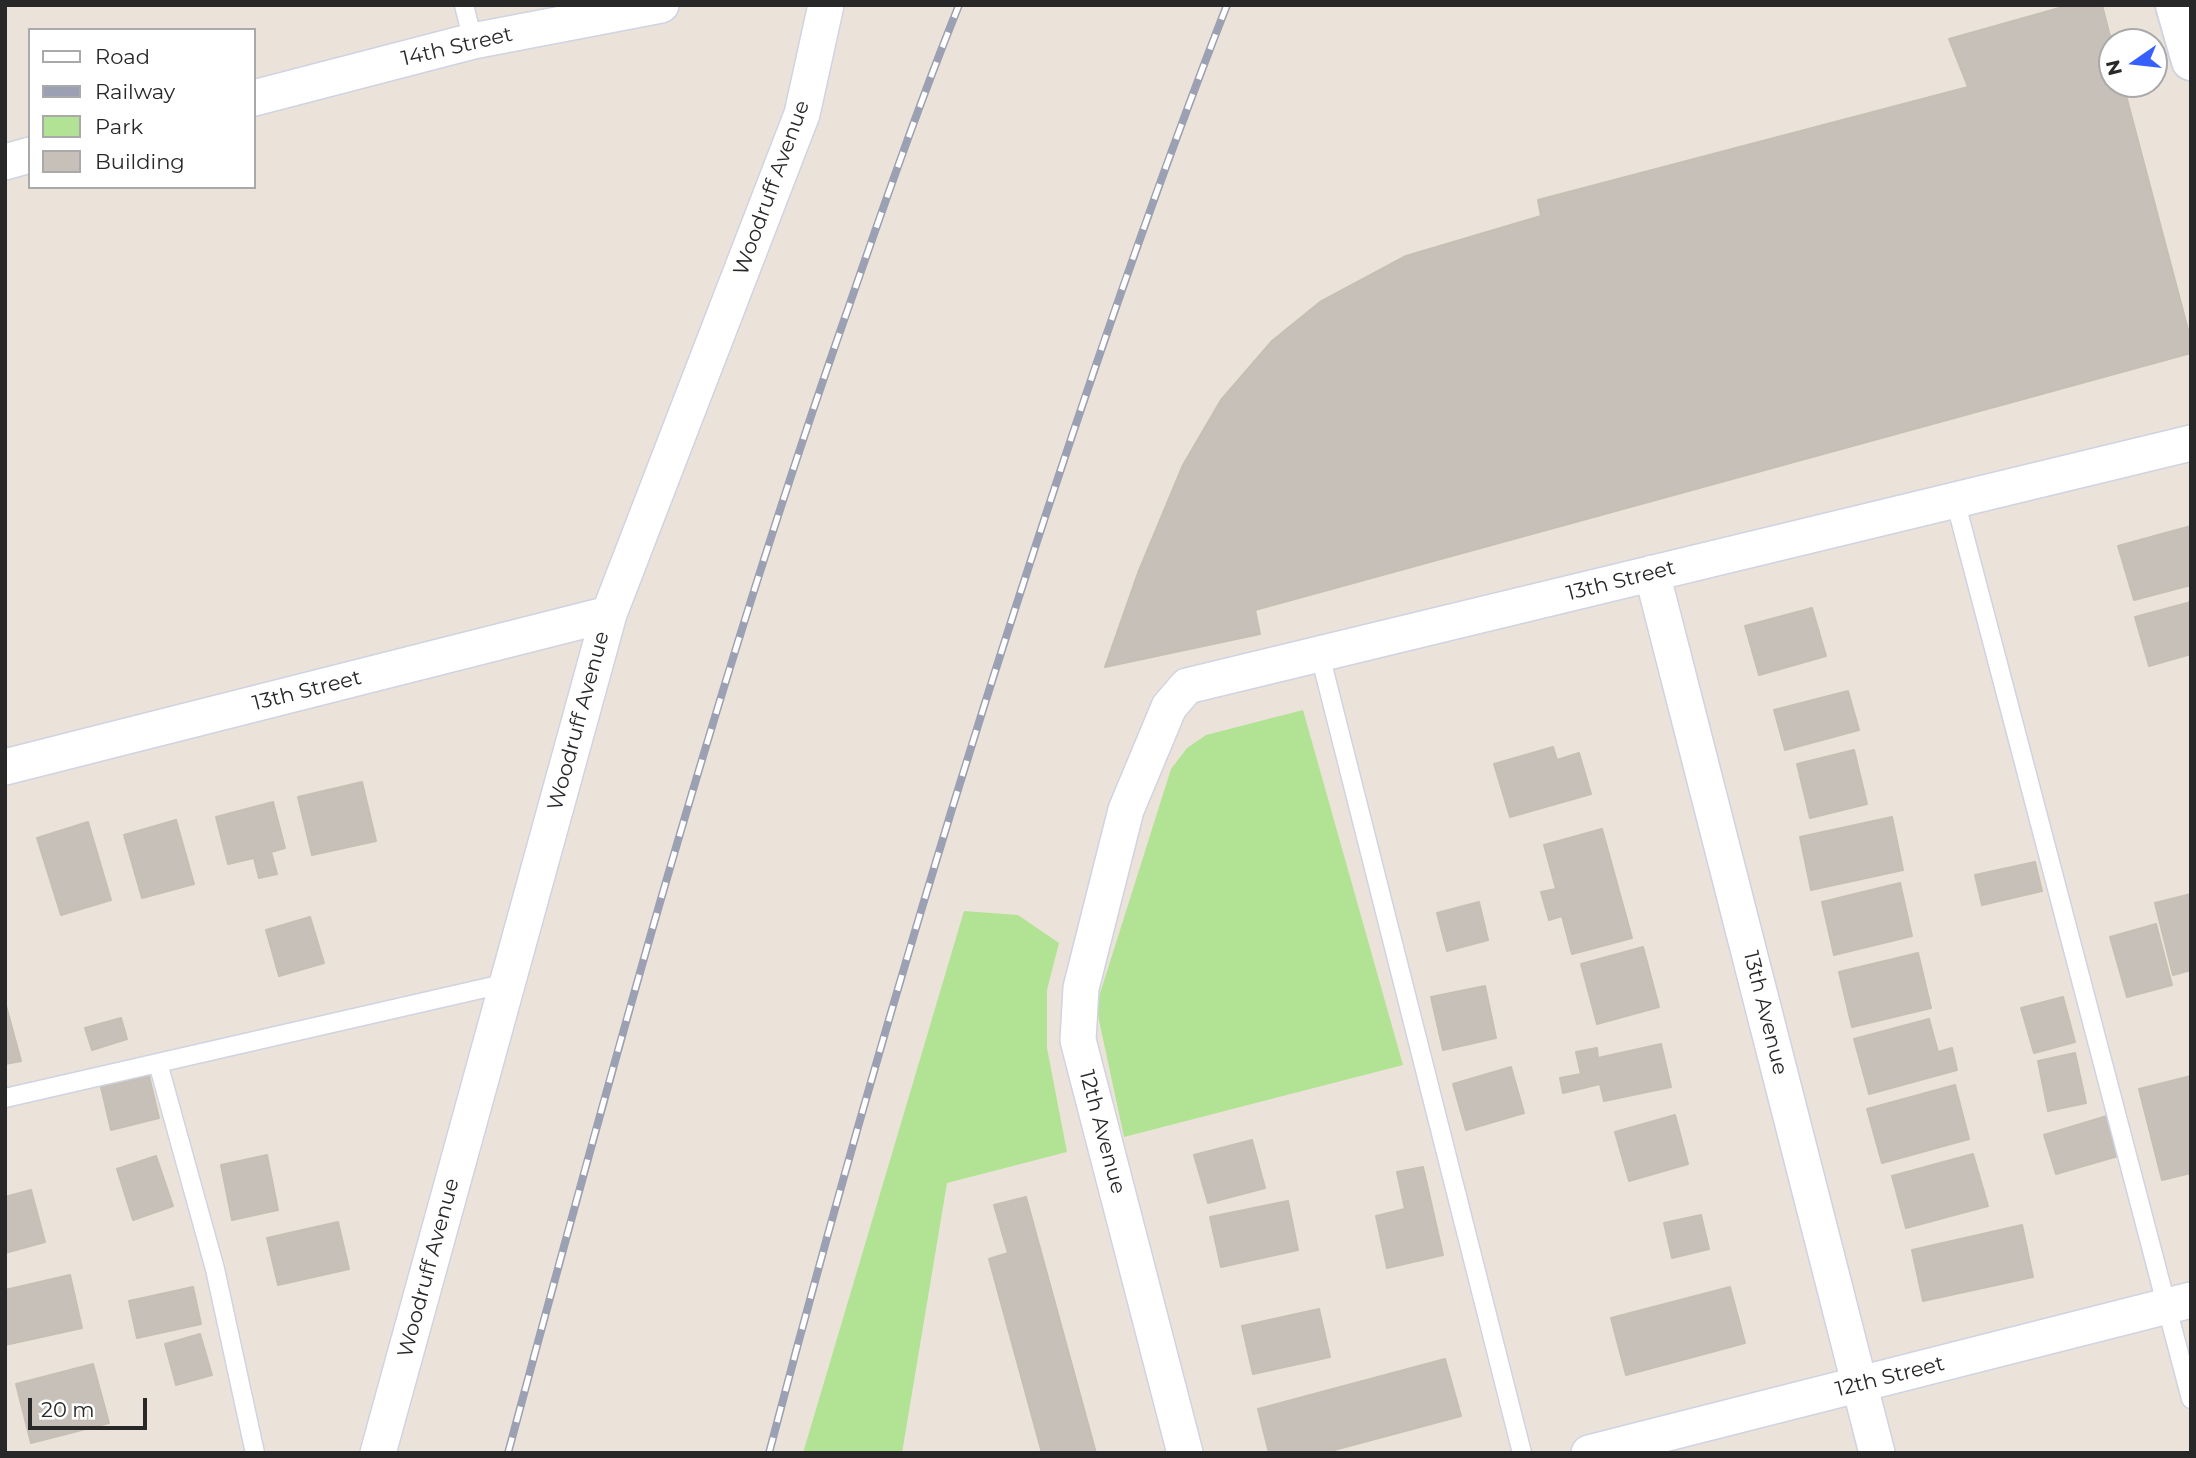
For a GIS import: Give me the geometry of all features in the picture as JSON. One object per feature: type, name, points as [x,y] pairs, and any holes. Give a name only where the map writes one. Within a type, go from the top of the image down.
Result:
[{"type":"main road","points":[[2175,5],[2191,61]]},
{"type":"street","name":"14th Street","points":[[256,97],[473,41],[661,5]]},
{"type":"street","name":"Woodruff Avenue","points":[[378,1453],[609,614],[802,114],[825,5]]},
{"type":"street","points":[[5,162],[28,156]]},
{"type":"street","name":"13th Street","points":[[1126,810],[1169,707],[1187,686],[2191,443]]},
{"type":"street","name":"13th Avenue","points":[[1653,573],[1877,1453]]},
{"type":"street","name":"13th Street","points":[[5,767],[609,614]]},
{"type":"street","name":"12th Avenue","points":[[1126,810],[1081,988],[1078,1040],[1185,1453]]},
{"type":"street","name":"12th Street","points":[[1589,1453],[2179,1303]]},
{"type":"lane","points":[[464,5],[473,41]]},
{"type":"lane","points":[[1955,500],[2179,1303],[2191,1399]]},
{"type":"lane","points":[[1320,655],[1522,1453]]},
{"type":"lane","points":[[5,1098],[507,983]]},
{"type":"lane","points":[[158,1063],[215,1269],[254,1453]]},
{"type":"green space","points":[[1303,710],[1403,1065],[1124,1137],[1096,1006],[1171,769],[1187,748],[1206,735]]},
{"type":"green space","points":[[964,911],[1018,915],[1059,943],[1047,990],[1047,1048],[1067,1152],[947,1183],[902,1453],[803,1453]]},
{"type":"building","points":[[2070,5],[2102,5],[2108,28],[2098,28],[2098,98],[2127,98],[2191,341],[2191,353],[1255,610],[1260,634],[1105,667],[1138,573],[1183,465],[1221,400],[1272,341],[1320,302],[1406,256],[1541,216],[1538,200],[1968,87],[1949,39]]},
{"type":"building","points":[[2191,526],[2191,585],[2134,600],[2118,546]]},
{"type":"building","points":[[2191,602],[2191,654],[2149,666],[2135,617]]},
{"type":"building","points":[[1812,608],[1826,656],[1759,675],[1745,626]]},
{"type":"building","points":[[1848,691],[1859,730],[1785,750],[1774,710]]},
{"type":"building","points":[[1553,747],[1557,760],[1579,753],[1591,794],[1510,817],[1494,764]]},
{"type":"building","points":[[1854,750],[1867,804],[1810,818],[1797,764]]},
{"type":"building","points":[[362,782],[376,841],[312,855],[298,797]]},
{"type":"building","points":[[273,802],[285,848],[271,852],[277,874],[259,878],[254,858],[228,864],[216,817]]},
{"type":"building","points":[[1892,817],[1903,870],[1811,890],[1800,837]]},
{"type":"building","points":[[176,820],[194,884],[142,898],[124,835]]},
{"type":"building","points":[[88,822],[111,900],[61,915],[37,838]]},
{"type":"building","points":[[1602,829],[1632,938],[1572,954],[1562,916],[1549,920],[1541,892],[1556,889],[1544,845]]},
{"type":"building","points":[[2035,862],[2042,891],[1982,905],[1975,875]]},
{"type":"building","points":[[1900,883],[1912,936],[1834,955],[1822,902]]},
{"type":"building","points":[[2191,894],[2191,970],[2173,975],[2155,903]]},
{"type":"building","points":[[1479,902],[1488,940],[1447,951],[1437,913]]},
{"type":"building","points":[[310,917],[324,963],[279,976],[266,930]]},
{"type":"building","points":[[2156,924],[2172,985],[2127,997],[2110,937]]},
{"type":"building","points":[[1643,947],[1659,1007],[1597,1024],[1581,964]]},
{"type":"building","points":[[1918,953],[1931,1008],[1852,1027],[1839,972]]},
{"type":"building","points":[[1485,986],[1496,1038],[1443,1050],[1431,997]]},
{"type":"building","points":[[2063,997],[2075,1042],[2034,1053],[2021,1008]]},
{"type":"building","points":[[5,1002],[21,1061],[5,1064]]},
{"type":"building","points":[[121,1018],[127,1039],[92,1050],[85,1028]]},
{"type":"building","points":[[1929,1019],[1938,1052],[1952,1048],[1957,1070],[1869,1094],[1854,1039]]},
{"type":"building","points":[[1661,1044],[1671,1087],[1604,1101],[1600,1084],[1563,1093],[1560,1078],[1581,1074],[1576,1052],[1597,1048],[1598,1058]]},
{"type":"building","points":[[2075,1053],[2086,1103],[2048,1111],[2038,1061]]},
{"type":"building","points":[[1511,1067],[1524,1113],[1466,1130],[1453,1084]]},
{"type":"building","points":[[149,1076],[159,1118],[111,1130],[101,1087]]},
{"type":"building","points":[[2191,1076],[2191,1173],[2162,1180],[2139,1089]]},
{"type":"building","points":[[1955,1085],[1969,1139],[1882,1163],[1867,1109]]},
{"type":"building","points":[[1675,1115],[1688,1164],[1629,1181],[1615,1132]]},
{"type":"building","points":[[2107,1116],[2118,1156],[2056,1174],[2044,1135]]},
{"type":"building","points":[[1252,1140],[1265,1188],[1208,1203],[1194,1155]]},
{"type":"building","points":[[1973,1154],[1988,1206],[1906,1228],[1892,1176]]},
{"type":"building","points":[[267,1155],[278,1210],[232,1220],[221,1165]]},
{"type":"building","points":[[156,1156],[173,1206],[133,1220],[117,1169]]},
{"type":"building","points":[[1423,1167],[1443,1255],[1387,1268],[1376,1216],[1405,1209],[1397,1172]]},
{"type":"building","points":[[31,1190],[45,1242],[5,1253],[5,1197]]},
{"type":"building","points":[[1026,1197],[1096,1453],[1042,1453],[989,1259],[1008,1253],[994,1205]]},
{"type":"building","points":[[1288,1201],[1298,1250],[1221,1267],[1210,1217]]},
{"type":"building","points":[[1701,1215],[1709,1249],[1672,1258],[1664,1223]]},
{"type":"building","points":[[338,1222],[349,1269],[278,1285],[267,1238]]},
{"type":"building","points":[[2022,1225],[2033,1277],[1923,1301],[1912,1250]]},
{"type":"building","points":[[70,1275],[82,1328],[5,1345],[5,1290]]},
{"type":"building","points":[[193,1287],[201,1324],[137,1338],[129,1301]]},
{"type":"building","points":[[1730,1287],[1745,1343],[1626,1375],[1611,1318]]},
{"type":"building","points":[[1319,1309],[1330,1357],[1253,1374],[1242,1326]]},
{"type":"building","points":[[200,1334],[212,1375],[176,1385],[165,1344]]},
{"type":"building","points":[[1445,1359],[1461,1416],[1323,1453],[1269,1453],[1258,1409]]},
{"type":"building","points":[[93,1364],[109,1423],[31,1443],[16,1384]]},
{"type":"railway","points":[[508,1453],[668,876],[754,590],[875,230],[959,5]]},
{"type":"railway","points":[[769,1453],[887,1026],[983,708],[1118,302],[1227,5]]}]
